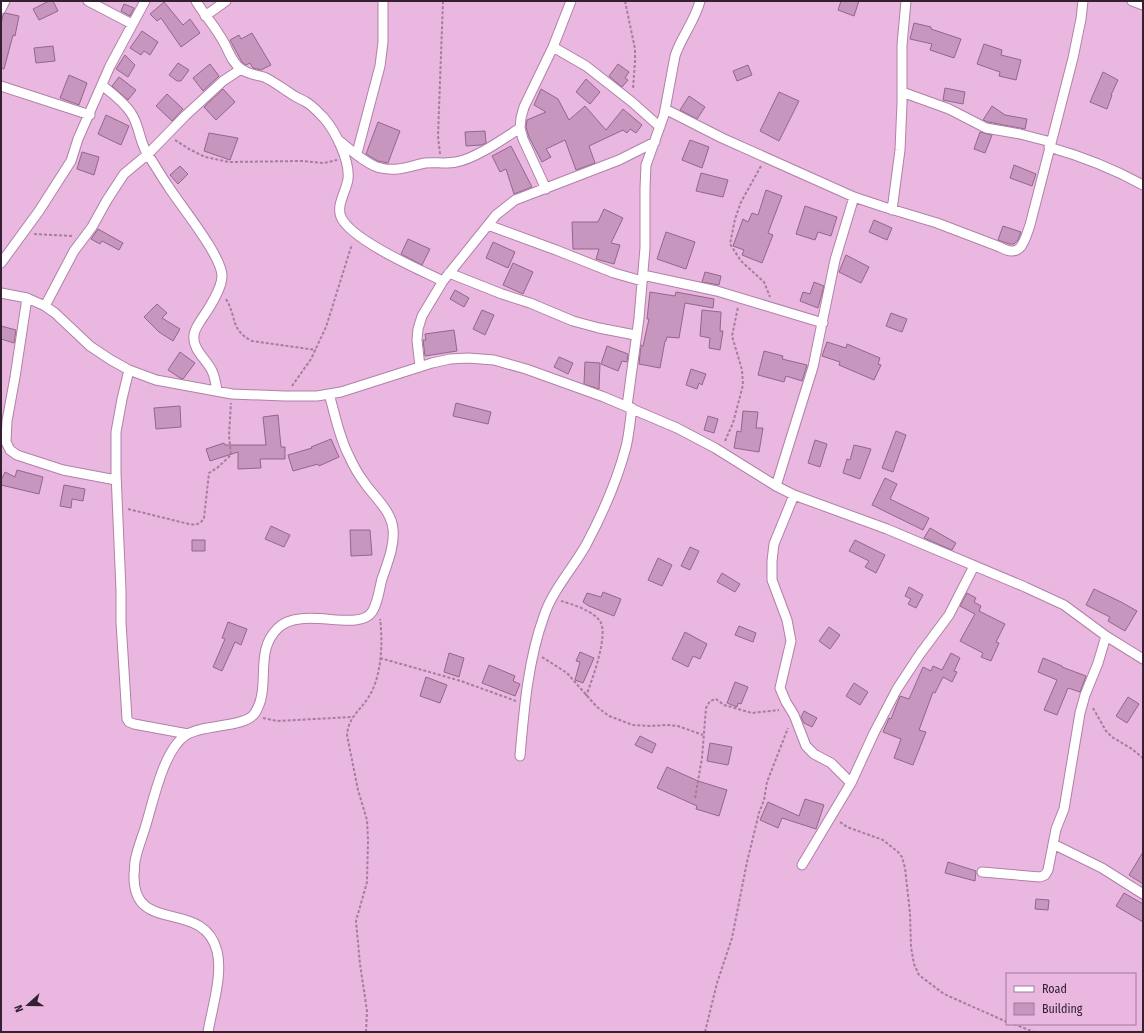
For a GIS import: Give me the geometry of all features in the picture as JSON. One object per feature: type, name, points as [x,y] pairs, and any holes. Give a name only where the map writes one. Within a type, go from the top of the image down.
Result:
[{"type":"street","points":[[1,9],[5,1]]},
{"type":"street","points":[[88,1],[132,24]]},
{"type":"street","points":[[1,263],[21,234],[39,212],[70,161],[110,66],[145,1]]},
{"type":"street","points":[[196,1],[220,36],[232,58],[241,68],[253,75],[264,78],[307,102],[324,118],[338,140],[345,159],[348,178],[341,202],[340,213],[345,224],[356,234],[443,281]]},
{"type":"street","points":[[205,16],[226,1]]},
{"type":"street","points":[[357,153],[380,66],[383,35],[383,1]]},
{"type":"street","points":[[546,189],[523,138],[520,128],[520,118],[553,47],[571,1]]},
{"type":"street","points":[[520,756],[525,704],[534,652],[544,614],[586,545],[614,483],[626,446],[636,343],[635,335],[639,318],[645,248],[646,165],[665,109],[678,46],[690,26],[700,1]]},
{"type":"street","points":[[892,210],[900,150],[902,46],[906,1]]},
{"type":"street","points":[[665,109],[722,138],[854,197],[937,223],[1007,251],[1014,251],[1021,247],[1025,241],[1030,225],[1073,58],[1082,19],[1083,1]]},
{"type":"street","points":[[1132,1],[1143,5]]},
{"type":"street","points":[[553,47],[586,66],[632,102],[660,127]]},
{"type":"street","points":[[45,306],[74,250],[92,227],[124,174],[148,154],[167,134],[223,82],[241,68]]},
{"type":"street","points":[[1,86],[90,115]]},
{"type":"street","points":[[102,86],[120,99],[132,114],[140,138],[148,154],[215,255],[221,269],[222,276],[219,287],[196,328],[194,335],[196,347],[212,371],[217,391]]},
{"type":"street","points":[[902,92],[949,109],[986,128],[1020,134],[1087,158],[1121,173],[1143,186]]},
{"type":"street","points":[[338,140],[357,153],[361,158],[380,168],[402,170],[426,163],[456,162],[466,160],[520,128]]},
{"type":"street","points":[[420,367],[417,347],[418,329],[422,316],[443,281],[496,215],[515,200],[619,160],[655,142]]},
{"type":"street","points":[[776,486],[813,367],[835,260],[854,197]]},
{"type":"street","points":[[488,226],[556,250],[614,274],[717,291],[823,323]]},
{"type":"street","points":[[449,273],[572,320],[599,328],[635,335]]},
{"type":"street","points":[[1,293],[27,298],[45,306],[55,313],[90,346],[129,370],[156,380],[232,394],[317,396],[341,392],[450,359],[468,358],[494,360],[526,369],[630,407],[677,428],[794,495],[887,528],[1064,605],[1106,636],[1143,659]]},
{"type":"street","points":[[27,298],[7,421],[6,442],[10,450],[17,455],[63,470],[116,480]]},
{"type":"street","points":[[129,370],[116,432],[116,480],[126,719],[134,724],[188,734]]},
{"type":"street","points":[[208,1032],[219,962],[213,941],[208,932],[201,926],[183,918],[148,909],[142,903],[136,894],[134,881],[135,859],[162,774],[174,747],[188,734],[204,728],[243,721],[253,716],[262,692],[265,647],[277,628],[283,623],[293,619],[307,618],[359,620],[366,618],[372,613],[392,544],[394,531],[392,520],[364,482],[348,454],[329,394]]},
{"type":"street","points":[[794,495],[774,544],[772,561],[772,580],[787,620],[791,641],[780,688],[806,746],[814,754],[831,763],[851,783]]},
{"type":"street","points":[[802,865],[851,783],[874,733],[897,689],[920,654],[949,615],[974,566]]},
{"type":"street","points":[[982,872],[1040,877],[1045,875],[1048,870],[1056,829],[1064,809],[1080,713],[1106,636]]},
{"type":"street","points":[[1053,844],[1102,868],[1143,894]]},
{"type":"path","points":[[440,163],[438,136],[443,1]]},
{"type":"path","points":[[625,1],[635,49],[632,102]]},
{"type":"path","points":[[167,134],[189,150],[205,158],[229,162],[302,161],[324,163],[345,159]]},
{"type":"path","points":[[766,158],[741,202],[735,220],[730,244],[742,261],[764,282],[775,309]]},
{"type":"path","points":[[21,234],[83,237]]},
{"type":"path","points":[[284,396],[316,350],[326,327],[356,234]]},
{"type":"path","points":[[219,287],[228,302],[236,327],[244,337],[252,341],[316,350]]},
{"type":"path","points":[[720,452],[733,423],[743,385],[742,370],[732,336],[741,299]]},
{"type":"path","points":[[117,506],[189,524],[197,525],[202,522],[204,518],[209,473],[231,455],[229,435],[232,394]]},
{"type":"path","points":[[552,599],[574,605],[588,612],[597,618],[603,629],[597,664],[586,696]]},
{"type":"path","points":[[366,1032],[367,1011],[360,964],[356,921],[367,882],[367,820],[358,790],[348,743],[348,726],[352,717],[369,696],[375,680],[380,658],[382,644],[376,600]]},
{"type":"path","points":[[534,652],[567,673],[597,708],[609,716],[633,725],[650,726],[667,724],[678,726],[703,735]]},
{"type":"path","points":[[380,658],[461,681],[525,704]]},
{"type":"path","points":[[1085,695],[1106,731],[1112,737],[1132,749],[1143,758]]},
{"type":"path","points":[[695,798],[702,758],[706,708],[710,701],[716,699],[724,705],[752,713],[792,712],[767,782],[764,800],[759,813],[747,862],[732,938],[717,983],[705,1032]]},
{"type":"path","points":[[253,716],[277,722],[352,717]]},
{"type":"path","points":[[831,817],[847,827],[883,840],[902,857],[905,868],[910,913],[911,947],[914,964],[920,975],[944,994],[1006,1022]]},
{"type":"path","points":[[1016,1025],[1034,1032]]},
{"type":"building","points":[[49,1],[53,1],[58,11],[39,20],[33,9]]},
{"type":"building","points":[[841,1],[859,1],[854,16],[838,10]]},
{"type":"building","points":[[164,2],[183,25],[190,19],[200,33],[181,47],[161,18],[157,21],[150,14]]},
{"type":"building","points":[[124,4],[134,8],[130,16],[121,11]]},
{"type":"building","points":[[5,13],[19,16],[15,36],[13,35],[4,69],[1,68],[1,24]]},
{"type":"building","points":[[914,23],[931,27],[931,29],[961,39],[954,58],[930,50],[932,44],[910,39]]},
{"type":"building","points":[[142,31],[158,42],[150,55],[144,51],[141,55],[130,48]]},
{"type":"building","points":[[252,33],[271,65],[261,70],[253,68],[250,63],[246,65],[242,62],[230,40],[239,35],[241,39]]},
{"type":"building","points":[[984,44],[1002,50],[1001,55],[1021,60],[1016,80],[999,76],[1000,72],[977,64]]},
{"type":"building","points":[[53,46],[55,61],[36,63],[34,48]]},
{"type":"building","points":[[125,55],[135,65],[128,77],[116,69]]},
{"type":"building","points":[[178,63],[189,70],[181,81],[177,81],[169,75]]},
{"type":"building","points":[[210,64],[219,76],[203,91],[193,78]]},
{"type":"building","points":[[618,64],[629,72],[625,78],[628,80],[622,87],[609,76]]},
{"type":"building","points":[[748,65],[752,75],[737,81],[733,71]]},
{"type":"building","points":[[1103,72],[1118,80],[1111,95],[1107,109],[1090,102]]},
{"type":"building","points":[[69,75],[87,83],[79,105],[60,98]]},
{"type":"building","points":[[119,77],[136,90],[128,100],[112,86]]},
{"type":"building","points":[[586,79],[600,92],[590,104],[576,92]]},
{"type":"building","points":[[945,88],[965,92],[963,104],[943,100]]},
{"type":"building","points":[[223,89],[235,102],[216,120],[204,107]]},
{"type":"building","points":[[541,89],[558,99],[569,120],[585,106],[606,130],[623,109],[642,125],[636,133],[630,129],[627,133],[623,130],[589,146],[595,163],[576,170],[565,140],[546,149],[551,157],[542,162],[529,137],[526,127],[527,120],[546,112],[534,105]]},
{"type":"building","points":[[779,92],[799,101],[779,141],[760,131]]},
{"type":"building","points":[[167,94],[183,109],[172,121],[156,106]]},
{"type":"building","points":[[689,96],[705,107],[697,119],[680,110]]},
{"type":"building","points":[[992,106],[1005,115],[1027,119],[1025,129],[983,120]]},
{"type":"building","points":[[106,115],[129,126],[121,145],[98,134]]},
{"type":"building","points":[[378,122],[400,131],[388,163],[378,161],[366,154]]},
{"type":"building","points":[[485,131],[486,143],[481,145],[466,146],[465,132]]},
{"type":"building","points":[[980,132],[992,135],[985,153],[974,149]]},
{"type":"building","points":[[209,133],[238,138],[230,160],[204,151]]},
{"type":"building","points":[[690,140],[709,147],[702,168],[682,160]]},
{"type":"building","points":[[511,146],[532,187],[514,194],[506,169],[500,172],[492,156]]},
{"type":"building","points":[[82,152],[99,157],[94,175],[77,169]]},
{"type":"building","points":[[1014,165],[1036,174],[1032,186],[1010,178]]},
{"type":"building","points":[[180,166],[188,174],[178,184],[170,175]]},
{"type":"building","points":[[701,173],[728,180],[723,197],[696,191]]},
{"type":"building","points":[[766,190],[782,196],[768,233],[773,235],[762,263],[742,255],[744,250],[733,246],[743,219],[748,222],[752,213],[758,215]]},
{"type":"building","points":[[805,206],[837,217],[831,236],[818,232],[815,240],[796,234]]},
{"type":"building","points":[[604,209],[623,218],[611,243],[620,245],[614,264],[596,259],[599,249],[573,249],[572,222],[598,222]]},
{"type":"building","points":[[874,220],[892,228],[887,240],[869,232]]},
{"type":"building","points":[[1003,226],[1021,232],[1018,240],[1014,244],[1009,244],[998,240]]},
{"type":"building","points":[[98,229],[123,243],[119,250],[102,241],[100,244],[91,239]]},
{"type":"building","points":[[666,232],[695,242],[686,269],[657,259]]},
{"type":"building","points":[[408,239],[430,249],[422,265],[401,254]]},
{"type":"building","points":[[493,242],[515,252],[508,268],[486,258]]},
{"type":"building","points":[[846,255],[869,267],[861,283],[839,272]]},
{"type":"building","points":[[513,263],[533,272],[523,294],[503,285]]},
{"type":"building","points":[[705,272],[721,276],[719,285],[702,282]]},
{"type":"building","points":[[814,282],[824,286],[818,308],[800,301],[803,292],[810,294]]},
{"type":"building","points":[[455,290],[469,298],[464,307],[450,299]]},
{"type":"building","points":[[650,292],[675,296],[676,292],[714,299],[713,308],[685,303],[679,338],[667,337],[660,368],[639,364],[641,345],[643,346],[649,319],[647,319]]},
{"type":"building","points":[[157,304],[167,313],[162,318],[180,329],[173,341],[159,332],[144,317]]},
{"type":"building","points":[[482,310],[494,315],[485,335],[473,329]]},
{"type":"building","points":[[702,310],[721,312],[720,331],[723,331],[720,350],[709,348],[710,338],[700,336]]},
{"type":"building","points":[[891,313],[907,319],[902,332],[886,326]]},
{"type":"building","points":[[1,326],[16,330],[14,343],[1,339]]},
{"type":"building","points":[[454,330],[457,351],[425,356],[423,340],[426,340],[425,334]]},
{"type":"building","points":[[827,342],[846,348],[847,344],[880,358],[878,364],[881,365],[874,380],[839,365],[840,362],[822,356]]},
{"type":"building","points":[[607,346],[628,354],[627,362],[622,361],[618,371],[601,364]]},
{"type":"building","points":[[764,351],[783,356],[782,359],[807,365],[802,381],[786,376],[784,382],[758,375]]},
{"type":"building","points":[[180,352],[195,363],[183,379],[168,370]]},
{"type":"building","points":[[559,357],[573,363],[568,374],[554,367]]},
{"type":"building","points":[[585,362],[600,363],[599,389],[584,384]]},
{"type":"building","points":[[691,369],[706,374],[702,385],[699,383],[697,389],[686,385]]},
{"type":"building","points":[[456,403],[491,412],[488,424],[453,416]]},
{"type":"building","points":[[180,406],[181,427],[156,429],[154,408]]},
{"type":"building","points":[[743,411],[758,412],[756,428],[763,428],[759,452],[734,448],[737,431],[741,432]]},
{"type":"building","points":[[278,415],[281,447],[285,447],[285,459],[260,459],[261,468],[238,469],[238,452],[210,461],[206,449],[224,443],[225,445],[266,445],[263,417]]},
{"type":"building","points":[[708,416],[718,419],[714,433],[704,430]]},
{"type":"building","points":[[896,431],[906,435],[893,472],[882,468]]},
{"type":"building","points":[[331,439],[339,457],[319,466],[318,464],[293,471],[288,455],[312,448],[311,447]]},
{"type":"building","points":[[815,440],[827,444],[820,467],[808,463]]},
{"type":"building","points":[[854,445],[871,449],[860,479],[843,473],[847,459],[850,460]]},
{"type":"building","points":[[17,470],[43,477],[39,494],[1,485],[1,480],[5,472],[15,477]]},
{"type":"building","points":[[885,478],[897,484],[890,499],[929,518],[923,530],[872,505]]},
{"type":"building","points":[[64,485],[85,489],[83,501],[72,499],[71,508],[60,506]]},
{"type":"building","points":[[271,526],[290,535],[284,547],[265,539]]},
{"type":"building","points":[[930,528],[956,543],[952,550],[924,538]]},
{"type":"building","points":[[350,530],[370,530],[372,555],[351,556]]},
{"type":"building","points":[[192,540],[205,540],[205,551],[192,551]]},
{"type":"building","points":[[855,540],[885,555],[876,573],[865,567],[869,561],[849,551]]},
{"type":"building","points":[[690,547],[699,551],[690,570],[681,566]]},
{"type":"building","points":[[658,558],[672,565],[662,586],[648,580]]},
{"type":"building","points":[[722,573],[740,584],[735,592],[717,582]]},
{"type":"building","points":[[909,587],[923,595],[916,608],[908,604],[911,599],[905,596]]},
{"type":"building","points":[[1094,589],[1137,611],[1125,631],[1108,621],[1110,617],[1086,605]]},
{"type":"building","points":[[603,592],[621,599],[614,616],[583,602],[587,593],[601,597]]},
{"type":"building","points":[[967,593],[976,598],[974,602],[981,606],[979,611],[1005,624],[996,642],[999,643],[991,661],[981,657],[983,653],[960,641],[975,614],[960,606]]},
{"type":"building","points":[[228,622],[247,629],[241,645],[235,642],[222,671],[213,667],[225,639],[222,638]]},
{"type":"building","points":[[739,626],[756,633],[753,642],[735,635]]},
{"type":"building","points":[[829,627],[840,635],[830,649],[819,641]]},
{"type":"building","points":[[685,632],[707,644],[700,659],[693,656],[688,667],[672,659]]},
{"type":"building","points":[[580,652],[594,658],[583,683],[575,680],[580,662],[576,661]]},
{"type":"building","points":[[449,653],[464,658],[459,677],[444,672]]},
{"type":"building","points":[[951,653],[960,658],[954,671],[957,672],[952,682],[943,677],[935,693],[933,692],[919,730],[926,732],[913,765],[894,758],[901,739],[883,732],[889,718],[891,719],[900,696],[909,699],[923,667],[931,671],[933,666],[942,670]]},
{"type":"building","points":[[1043,658],[1086,676],[1080,692],[1068,688],[1057,715],[1044,710],[1057,680],[1038,672]]},
{"type":"building","points":[[489,665],[515,676],[513,681],[520,684],[515,696],[482,683]]},
{"type":"building","points":[[426,677],[447,685],[440,703],[420,696]]},
{"type":"building","points":[[735,682],[748,687],[741,704],[738,703],[737,707],[727,703]]},
{"type":"building","points":[[854,683],[868,692],[860,705],[846,696]]},
{"type":"building","points":[[1128,697],[1139,704],[1127,723],[1116,716]]},
{"type":"building","points":[[804,711],[817,718],[812,727],[804,723],[801,717]]},
{"type":"building","points":[[640,736],[656,744],[652,753],[635,745]]},
{"type":"building","points":[[710,743],[732,747],[728,765],[707,761]]},
{"type":"building","points":[[667,767],[698,781],[727,790],[719,816],[696,809],[697,806],[657,788]]},
{"type":"building","points":[[805,799],[824,805],[816,829],[782,818],[778,828],[760,820],[768,802],[799,816]]},
{"type":"building","points":[[1143,852],[1143,884],[1129,875]]},
{"type":"building","points":[[948,862],[976,871],[975,881],[945,873]]},
{"type":"building","points":[[1124,893],[1143,904],[1143,922],[1116,906]]},
{"type":"building","points":[[1036,899],[1049,900],[1048,910],[1035,909]]}]
